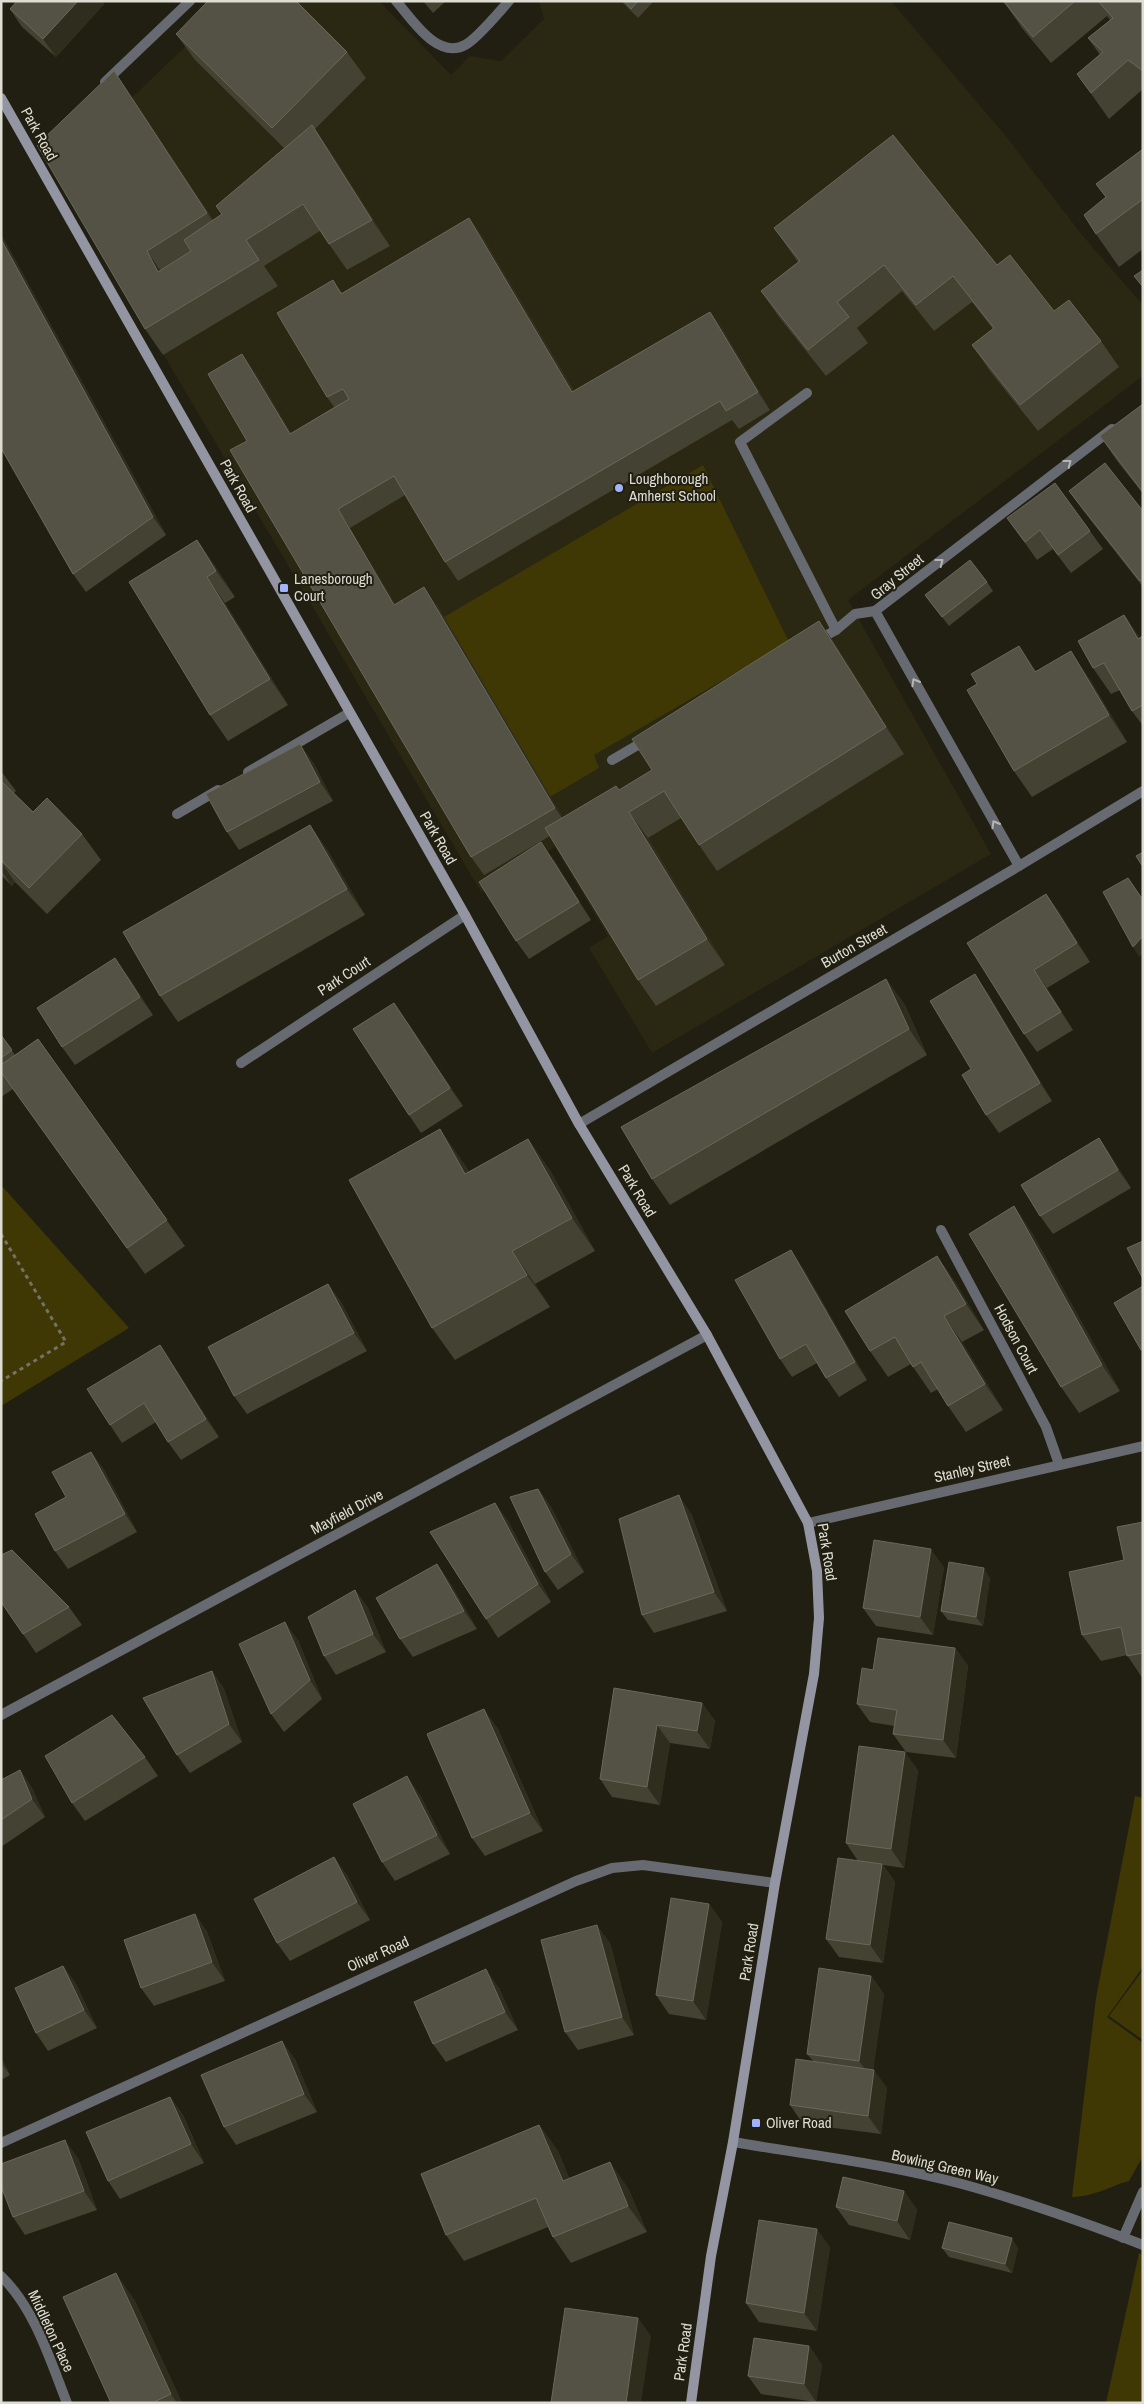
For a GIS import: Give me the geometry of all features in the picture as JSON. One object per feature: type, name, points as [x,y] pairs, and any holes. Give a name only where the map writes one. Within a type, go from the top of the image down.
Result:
[{"type":"street","points":[[96,90],[190,1]]},
{"type":"street","points":[[396,1],[434,41],[441,47],[450,49],[466,45],[509,1]]},
{"type":"street","name":"Park Road","points":[[1,98],[35,148],[349,713],[465,915],[579,1124],[707,1335],[808,1523],[817,1581],[819,1618],[814,1674],[775,1883],[733,2142],[711,2256],[691,2403]]},
{"type":"street","points":[[807,393],[740,442],[836,630]]},
{"type":"street","name":"Gray Street","points":[[1020,866],[875,611],[1119,423]]},
{"type":"street","points":[[810,645],[836,630],[855,614],[875,611]]},
{"type":"street","points":[[177,814],[349,713]]},
{"type":"street","points":[[612,760],[655,735]]},
{"type":"street","name":"Burton Street","points":[[579,1124],[1020,866],[1143,791]]},
{"type":"street","name":"Park Court","points":[[240,1063],[465,915]]},
{"type":"street","name":"Hodson Court","points":[[941,1230],[1046,1427],[1059,1464]]},
{"type":"street","name":"Mayfield Drive","points":[[1,1715],[707,1335]]},
{"type":"street","name":"Stanley Street","points":[[808,1523],[1143,1446]]},
{"type":"street","name":"Oliver Road","points":[[5,2141],[576,1881],[612,1868],[643,1864],[775,1883]]},
{"type":"street","name":"Bowling Green Way","points":[[733,2142],[868,2164],[961,2184],[1061,2214],[1143,2245]]},
{"type":"street","points":[[1123,2238],[1143,2192]]},
{"type":"street","name":"Middleton Place","points":[[1,2276],[13,2288],[38,2332],[67,2403]]},
{"type":"path","points":[[1,1234],[66,1342],[1,1381]]},
{"type":"shaded area","name":"Loughborough Amherst School","points":[[233,1],[379,1],[451,75],[470,56],[501,61],[544,19],[539,1],[891,1],[1005,135],[1083,236],[1143,305],[1143,376],[848,600],[991,854],[652,1053],[589,948],[608,936],[555,847],[481,892],[55,171]]},
{"type":"shaded area","points":[[703,465],[789,642],[594,755],[599,768],[550,797],[444,617]]},
{"type":"shaded area","points":[[1,1185],[129,1328],[1,1406]]},
{"type":"shaded area","points":[[1135,1796],[1143,1798],[1143,1967],[1107,2017],[1143,2043],[1143,2156],[1129,2181],[1095,2193],[1072,2197],[1096,1998]]},
{"type":"shaded area","points":[[1143,1970],[1143,2040],[1109,2016]]},
{"type":"shaded area","points":[[1139,2253],[1143,2255],[1143,2403],[1106,2403]]},
{"type":"building","points":[[17,1],[78,1],[43,39],[10,9]]},
{"type":"building","points":[[208,1],[296,1],[347,52],[272,128],[176,34]]},
{"type":"building","points":[[624,1],[638,1],[631,9]]},
{"type":"building","points":[[1005,1],[1075,1],[1033,37]]},
{"type":"building","points":[[1098,1],[1143,1],[1143,71],[1128,60],[1091,93],[1077,74],[1103,52],[1088,38],[1113,18]]},
{"type":"building","points":[[114,71],[207,213],[147,251],[158,272],[191,251],[184,240],[222,214],[216,206],[312,125],[372,220],[329,244],[303,204],[246,240],[259,260],[145,329],[37,145]]},
{"type":"building","points":[[893,135],[997,265],[1010,255],[1054,311],[1069,300],[1101,341],[1020,405],[972,345],[994,328],[953,276],[916,305],[884,265],[837,302],[849,317],[808,350],[761,291],[800,261],[774,228]]},
{"type":"building","points":[[1143,149],[1143,199],[1096,234],[1084,215],[1106,197],[1096,184]]},
{"type":"building","points":[[469,218],[572,392],[710,312],[758,392],[726,411],[720,401],[445,562],[394,476],[338,509],[394,605],[424,587],[555,808],[471,857],[230,450],[247,441],[208,374],[242,354],[290,434],[349,399],[343,389],[327,397],[277,313],[333,280],[341,294]]},
{"type":"building","points":[[1,239],[153,517],[73,574],[1,448]]},
{"type":"building","points":[[1143,270],[1143,287],[1134,276]]},
{"type":"building","points":[[1143,404],[1143,492],[1100,436]]},
{"type":"building","points":[[1105,463],[1143,511],[1143,579],[1140,581],[1069,491]]},
{"type":"building","points":[[1055,483],[1090,531],[1058,555],[1040,530],[1025,542],[1007,518]]},
{"type":"building","points":[[197,540],[216,571],[207,577],[270,679],[210,715],[129,582]]},
{"type":"building","points":[[970,560],[987,582],[942,617],[925,595]]},
{"type":"building","points":[[1124,615],[1138,639],[1143,636],[1143,705],[1132,711],[1104,663],[1093,668],[1078,641]]},
{"type":"building","points":[[819,621],[886,727],[699,845],[664,791],[629,812],[707,939],[638,980],[545,828],[616,786],[619,790],[652,770],[632,739]]},
{"type":"building","points":[[1019,646],[1035,672],[1071,651],[1109,715],[1014,771],[967,690],[977,684],[971,674]]},
{"type":"building","points":[[300,744],[320,782],[227,832],[206,794]]},
{"type":"building","points":[[1,781],[33,812],[47,798],[82,834],[29,888],[1,860]]},
{"type":"building","points":[[310,825],[347,889],[160,996],[123,932]]},
{"type":"building","points":[[541,842],[579,902],[516,941],[479,882]]},
{"type":"building","points":[[1143,852],[1143,867],[1136,856]]},
{"type":"building","points":[[1128,878],[1143,900],[1143,936],[1133,947],[1103,892]]},
{"type":"building","points":[[1046,894],[1077,943],[1034,970],[1061,1012],[1024,1034],[967,943]]},
{"type":"building","points":[[115,958],[140,997],[62,1047],[37,1008]]},
{"type":"building","points":[[975,974],[1040,1083],[986,1115],[962,1075],[971,1069],[930,1001]]},
{"type":"building","points":[[886,979],[909,1029],[652,1179],[621,1127]]},
{"type":"building","points":[[394,1003],[450,1088],[409,1115],[353,1029]]},
{"type":"building","points":[[1,1035],[12,1050],[1,1058]]},
{"type":"building","points":[[38,1039],[167,1220],[127,1248],[1,1072],[1,1065]]},
{"type":"building","points":[[440,1129],[465,1174],[528,1139],[572,1218],[512,1251],[527,1275],[432,1328],[349,1180]]},
{"type":"building","points":[[1099,1138],[1118,1170],[1040,1216],[1021,1185]]},
{"type":"building","points":[[1014,1206],[1102,1365],[1061,1387],[969,1234]]},
{"type":"building","points":[[1143,1241],[1143,1279],[1127,1248]]},
{"type":"building","points":[[791,1250],[855,1362],[826,1378],[806,1344],[780,1359],[735,1280]]},
{"type":"building","points":[[937,1256],[966,1304],[944,1316],[985,1384],[948,1406],[921,1362],[913,1367],[895,1337],[870,1351],[845,1311]]},
{"type":"building","points":[[328,1284],[354,1333],[234,1396],[208,1347]]},
{"type":"building","points":[[1143,1286],[1143,1349],[1141,1350],[1114,1303]]},
{"type":"building","points":[[160,1345],[206,1419],[168,1442],[144,1403],[110,1425],[87,1389]]},
{"type":"building","points":[[91,1452],[125,1514],[55,1551],[35,1514],[66,1497],[52,1472]]},
{"type":"building","points":[[538,1489],[571,1554],[545,1572],[510,1497]]},
{"type":"building","points":[[679,1495],[714,1592],[642,1615],[619,1519]]},
{"type":"building","points":[[495,1503],[538,1584],[486,1619],[430,1532]]},
{"type":"building","points":[[1143,1522],[1143,1653],[1127,1656],[1121,1627],[1082,1635],[1069,1572],[1124,1560],[1117,1527]]},
{"type":"building","points":[[874,1540],[931,1549],[920,1617],[863,1608]]},
{"type":"building","points":[[12,1550],[69,1607],[23,1634],[1,1602],[1,1555]]},
{"type":"building","points":[[949,1562],[984,1568],[976,1617],[941,1611]]},
{"type":"building","points":[[437,1564],[464,1611],[400,1639],[376,1598]]},
{"type":"building","points":[[355,1590],[373,1634],[324,1656],[308,1617]]},
{"type":"building","points":[[285,1622],[310,1680],[271,1714],[239,1644]]},
{"type":"building","points":[[878,1638],[955,1648],[943,1740],[893,1734],[897,1710],[857,1704],[862,1668],[873,1670]]},
{"type":"building","points":[[212,1671],[229,1724],[177,1755],[143,1698]]},
{"type":"building","points":[[614,1688],[702,1703],[697,1731],[657,1725],[647,1787],[600,1779]]},
{"type":"building","points":[[484,1709],[530,1813],[472,1838],[427,1734]]},
{"type":"building","points":[[112,1715],[145,1757],[72,1803],[45,1756]]},
{"type":"building","points":[[859,1746],[905,1752],[891,1849],[846,1843]]},
{"type":"building","points":[[20,1770],[32,1799],[1,1820],[1,1780]]},
{"type":"building","points":[[407,1776],[437,1835],[382,1862],[353,1804]]},
{"type":"building","points":[[334,1857],[357,1902],[277,1943],[254,1899]]},
{"type":"building","points":[[838,1858],[882,1864],[870,1945],[826,1939]]},
{"type":"building","points":[[671,1898],[709,1904],[693,2001],[656,1995]]},
{"type":"building","points":[[195,1914],[212,1962],[141,1988],[124,1940]]},
{"type":"building","points":[[597,1925],[622,2017],[565,2032],[541,1940]]},
{"type":"building","points":[[63,1966],[84,2010],[36,2033],[15,1988]]},
{"type":"building","points":[[819,1968],[871,1976],[859,2061],[807,2054]]},
{"type":"building","points":[[486,1969],[505,2012],[433,2044],[414,2002]]},
{"type":"building","points":[[282,2041],[304,2094],[224,2127],[201,2075]]},
{"type":"building","points":[[796,2059],[874,2070],[868,2116],[790,2105]]},
{"type":"building","points":[[170,2097],[191,2144],[108,2181],[86,2132]]},
{"type":"building","points":[[539,2125],[563,2181],[610,2162],[628,2206],[553,2237],[536,2198],[446,2235],[421,2174]]},
{"type":"building","points":[[65,2140],[84,2191],[13,2217],[1,2186],[1,2164]]},
{"type":"building","points":[[843,2177],[904,2191],[897,2221],[836,2207]]},
{"type":"building","points":[[759,2220],[817,2229],[804,2313],[746,2303]]},
{"type":"building","points":[[949,2222],[1012,2238],[1005,2264],[942,2248]]},
{"type":"building","points":[[116,2273],[171,2394],[152,2403],[111,2403],[63,2297]]},
{"type":"building","points":[[565,2308],[638,2318],[626,2403],[551,2403]]},
{"type":"building","points":[[754,2338],[809,2346],[804,2384],[748,2376]]},
{"type":"place","name":"Loughborough Amherst School","points":[[619,488]]},
{"type":"place","name":"Lanesborough Court","points":[[284,588]]},
{"type":"place","name":"Oliver Road","points":[[756,2123]]}]
